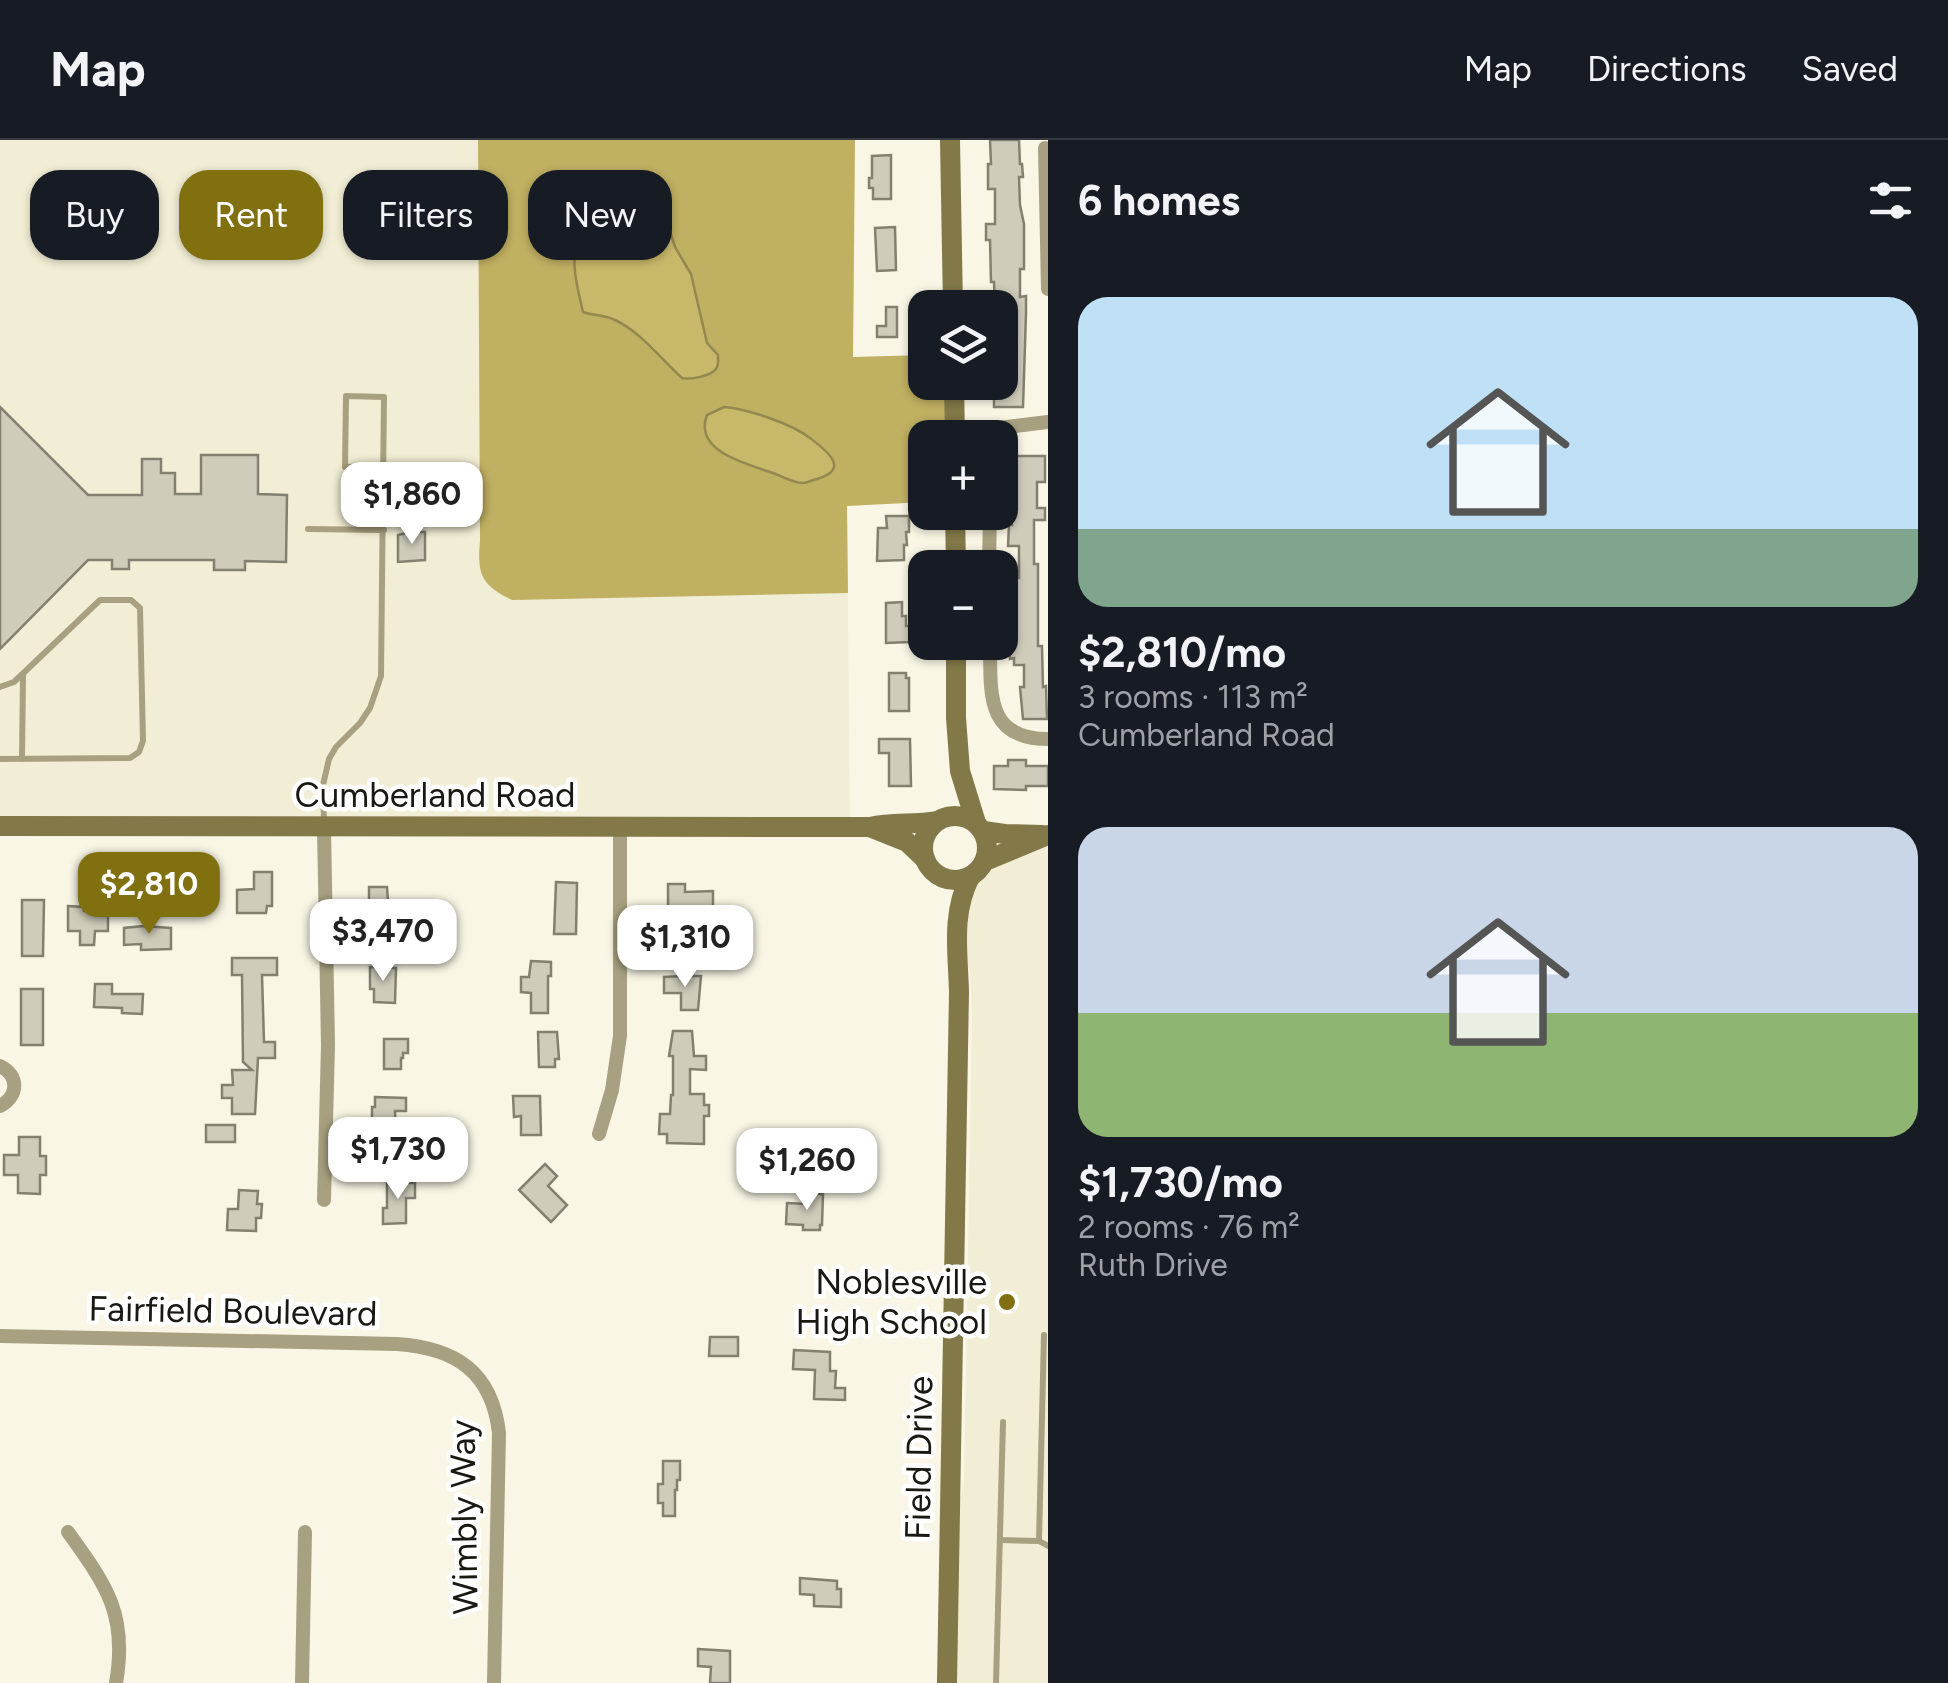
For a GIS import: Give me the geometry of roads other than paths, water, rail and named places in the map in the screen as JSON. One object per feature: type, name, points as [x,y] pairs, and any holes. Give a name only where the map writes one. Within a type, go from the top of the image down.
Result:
[{"type":"street","points":[[950,140],[953,290]]},
{"type":"street","points":[[1046,146],[1048,289]]},
{"type":"street","points":[[1018,429],[1048,422]]},
{"type":"street","points":[[956,660],[960,770],[988,851],[979,870],[970,877],[949,880],[938,876],[924,860],[924,838],[942,819],[960,770]]},
{"type":"street","points":[[990,660],[991,697],[998,717],[1014,733],[1048,740]]},
{"type":"street","points":[[942,819],[967,818],[980,827],[1005,834],[1046,835]]},
{"type":"street","name":"Cumberland Road","points":[[0,826],[870,827],[888,823],[916,825],[942,819]]},
{"type":"street","points":[[599,1134],[612,1090],[620,1036],[620,827]]},
{"type":"street","name":"Cumberland Road","points":[[870,827],[907,842],[924,860]]},
{"type":"street","points":[[324,828],[328,1045],[324,1200]]},
{"type":"street","points":[[985,861],[1046,835]]},
{"type":"street","points":[[938,876],[948,921],[956,935]]},
{"type":"street","points":[[956,935],[959,904],[970,877]]},
{"type":"street","name":"Field Drive","points":[[949,1683],[959,992],[956,935]]},
{"type":"street","points":[[0,1066],[11,1074],[15,1086],[11,1098],[0,1106]]},
{"type":"street","name":"Fairfield Boulevard","points":[[0,1336],[396,1344],[431,1348],[462,1362]]},
{"type":"street","name":"Wimbly Way","points":[[462,1362],[488,1392],[499,1432],[494,1683]]},
{"type":"street","points":[[68,1532],[106,1587],[118,1622],[116,1683]]},
{"type":"street","points":[[302,1683],[305,1532]]},
{"type":"lane","points":[[324,828],[324,785],[329,759],[370,708],[381,676],[384,530],[384,466],[384,397],[346,396],[345,467],[384,466]]},
{"type":"lane","points":[[308,529],[384,530]]},
{"type":"lane","points":[[0,687],[14,682],[100,600],[131,600],[140,608],[139,752],[130,758],[0,759]]},
{"type":"lane","points":[[22,759],[23,674]]},
{"type":"lane","points":[[1039,1541],[1044,1335]]},
{"type":"lane","points":[[996,1683],[1003,1422]]},
{"type":"lane","points":[[1000,1540],[1039,1541],[1048,1546]]},
{"type":"place","name":"Noblesville High School","points":[[1007,1302]]}]
